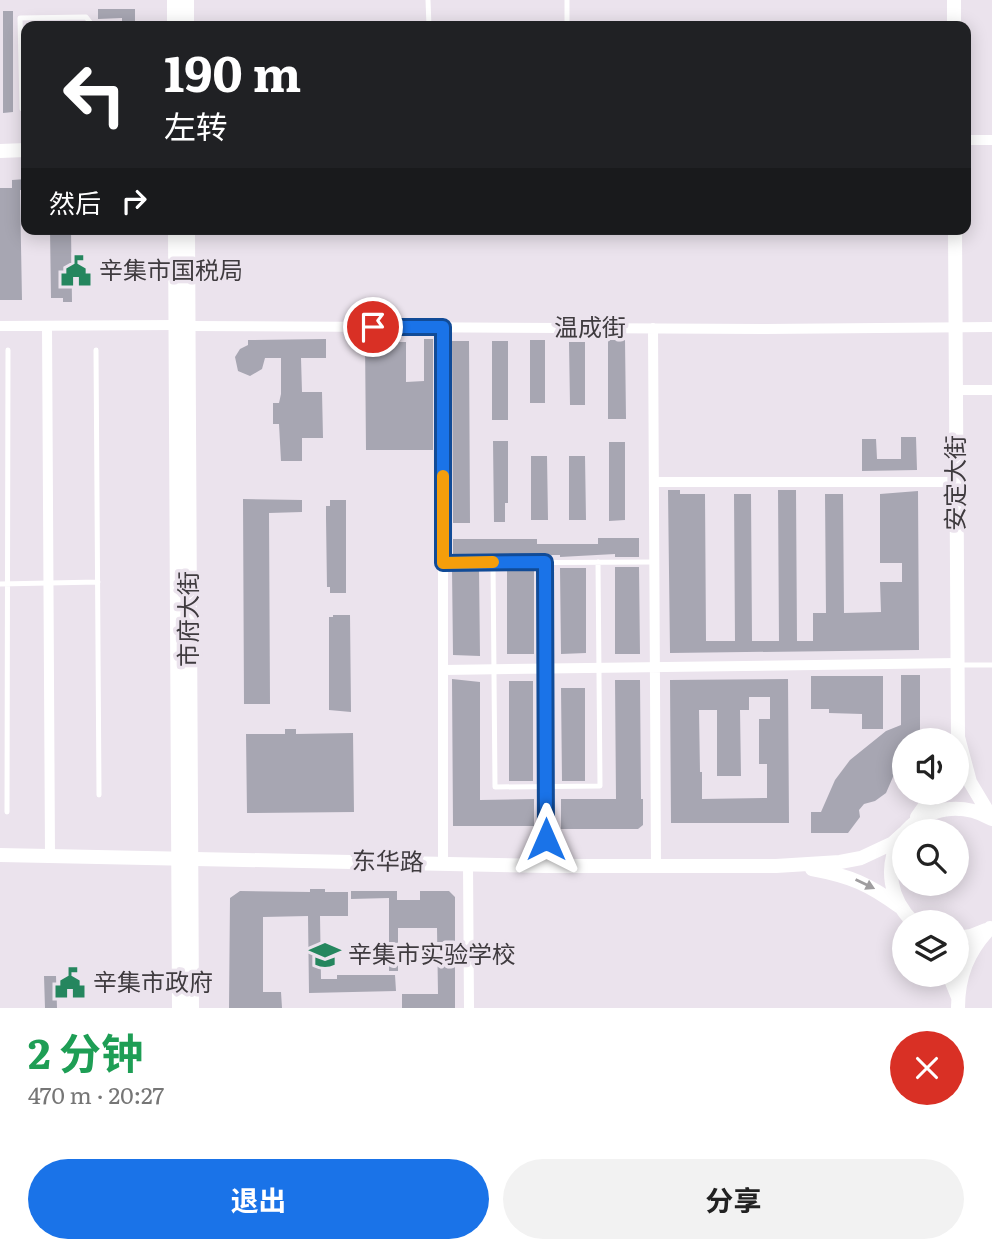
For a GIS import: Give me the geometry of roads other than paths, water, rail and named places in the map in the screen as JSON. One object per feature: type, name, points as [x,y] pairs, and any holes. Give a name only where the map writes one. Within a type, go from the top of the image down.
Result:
[{"type":"main road","points":[[174,0],[175,21]]},
{"type":"main road","points":[[186,0],[186,21]]},
{"type":"main road","name":"市府大街","points":[[176,235],[182,325],[185,858],[191,1008]]},
{"type":"main road","name":"市府大街","points":[[182,325],[187,235]]},
{"type":"main road","name":"市府大街","points":[[180,1008],[185,858]]},
{"type":"street","points":[[954,0],[954,21]]},
{"type":"street","points":[[971,140],[992,140]]},
{"type":"street","points":[[0,150],[21,150]]},
{"type":"street","name":"安定大街","points":[[955,235],[957,728]]},
{"type":"street","name":"温成街","points":[[0,326],[992,327]]},
{"type":"street","points":[[47,326],[50,855]]},
{"type":"street","points":[[443,327],[443,863]]},
{"type":"street","points":[[653,328],[656,866]]},
{"type":"street","points":[[956,390],[992,390]]},
{"type":"street","points":[[654,482],[956,482]]},
{"type":"street","points":[[443,670],[957,664]]},
{"type":"street","name":"安定大街","points":[[969,779],[992,819]]},
{"type":"street","points":[[920,819],[925,815],[951,808],[972,810],[992,819]]},
{"type":"street","points":[[776,866],[841,862],[861,858],[892,843]]},
{"type":"street","name":"东华路","points":[[0,855],[546,866],[776,866]]},
{"type":"street","points":[[892,863],[892,888]]},
{"type":"street","points":[[468,864],[469,1008]]},
{"type":"street","points":[[776,866],[843,874],[872,887],[903,910]]},
{"type":"street","points":[[895,896],[900,907]]},
{"type":"street","points":[[969,936],[991,927]]},
{"type":"street","points":[[958,1003],[964,966],[971,950],[991,927]]},
{"type":"lane","points":[[428,0],[429,21]]},
{"type":"lane","points":[[567,0],[567,21]]},
{"type":"lane","points":[[21,64],[20,18],[86,17],[89,21]]},
{"type":"lane","points":[[96,349],[99,795]]},
{"type":"lane","points":[[7,812],[8,350]]},
{"type":"lane","points":[[0,440],[8,440]]},
{"type":"lane","points":[[494,562],[495,787],[600,786],[598,562]]},
{"type":"lane","points":[[545,562],[546,866]]},
{"type":"lane","points":[[443,563],[654,562]]},
{"type":"lane","points":[[0,584],[98,582]]},
{"type":"lane","points":[[957,664],[992,665]]},
{"type":"place","name":"辛集市国税局","points":[[76,271]]},
{"type":"place","name":"辛集市实验学校","points":[[325,955]]},
{"type":"place","name":"辛集市政府","points":[[70,983]]}]
